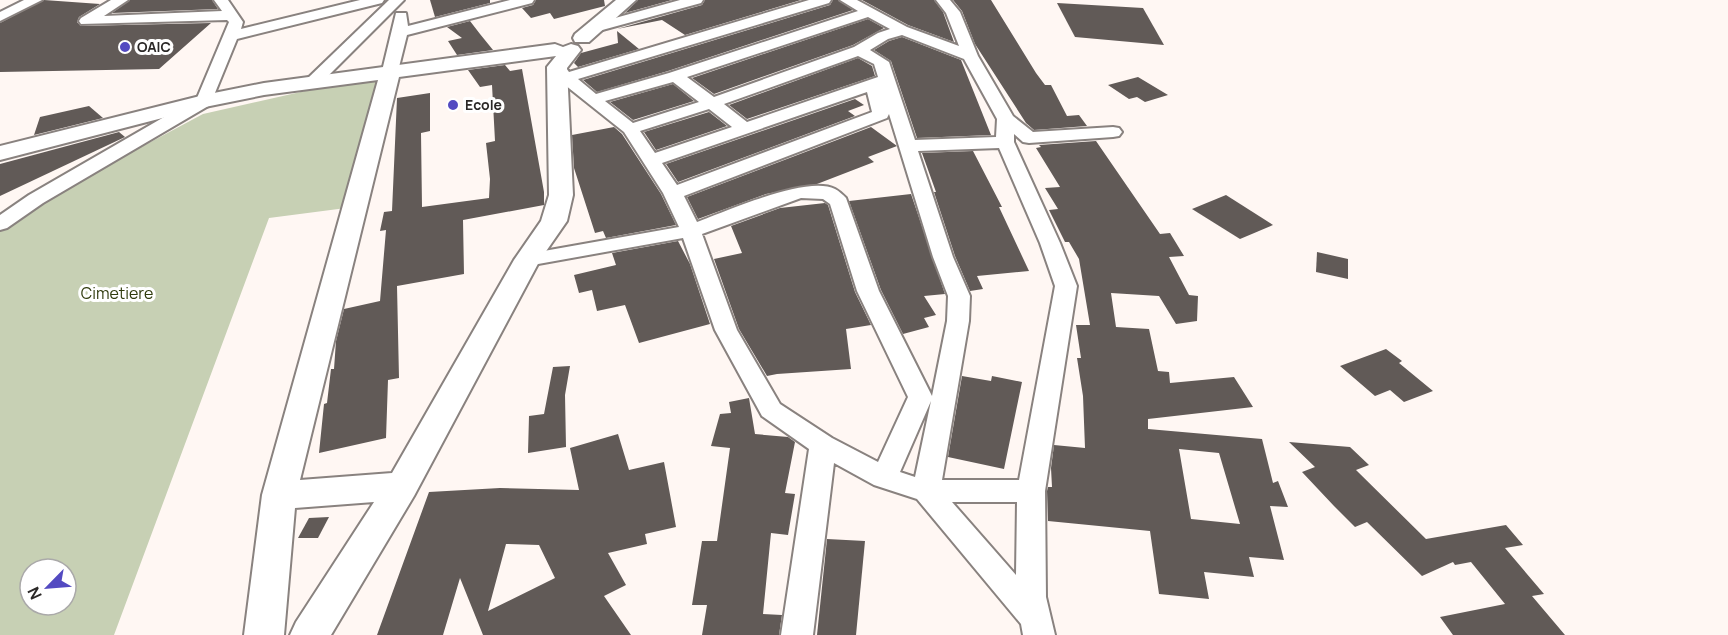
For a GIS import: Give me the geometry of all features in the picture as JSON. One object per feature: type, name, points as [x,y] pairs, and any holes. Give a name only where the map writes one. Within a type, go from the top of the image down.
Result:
[{"type":"main road","points":[[0,153],[204,101],[314,81],[568,51],[627,0]]},
{"type":"main road","points":[[310,635],[402,486],[527,260],[554,221],[561,195],[568,51]]},
{"type":"main road","points":[[264,635],[279,495],[390,71]]},
{"type":"main road","points":[[279,495],[402,486]]},
{"type":"street","points":[[0,17],[35,0]]},
{"type":"street","points":[[121,0],[86,21],[232,15]]},
{"type":"street","points":[[0,224],[36,199],[204,101],[236,22],[221,0]]},
{"type":"street","points":[[229,36],[377,0]]},
{"type":"street","points":[[314,81],[397,0]]},
{"type":"street","points":[[390,71],[400,32],[403,0]]},
{"type":"street","points":[[400,32],[527,0]]},
{"type":"street","points":[[568,51],[696,0]]},
{"type":"street","points":[[568,51],[824,0]]},
{"type":"street","points":[[847,0],[867,13],[903,30],[970,56]]},
{"type":"street","points":[[943,0],[952,12],[970,56],[1006,118],[1029,138],[1113,132]]},
{"type":"street","points":[[595,99],[675,76],[867,13]]},
{"type":"street","points":[[673,193],[881,114],[881,62],[859,50],[844,46],[816,30]]},
{"type":"street","points":[[630,129],[712,103],[859,50],[883,36],[903,30]]},
{"type":"street","points":[[568,51],[595,99],[630,129],[673,193],[691,231],[726,330],[771,410],[823,445],[884,478],[926,491],[1031,491]]},
{"type":"street","points":[[675,76],[745,128]]},
{"type":"street","points":[[652,160],[880,82]]},
{"type":"street","points":[[880,82],[908,146],[943,256],[959,296],[958,321],[926,491],[1037,627]]},
{"type":"street","points":[[1006,118],[1005,142],[1050,243],[1066,286],[1031,491],[1031,597],[1037,627]]},
{"type":"street","points":[[908,146],[1005,142]]},
{"type":"street","points":[[527,260],[691,231],[799,192],[828,193],[839,202],[868,291],[920,397],[884,478]]},
{"type":"street","points":[[797,635],[823,445]]},
{"type":"green space","name":"Cimetiere","points":[[383,77],[346,208],[269,218],[114,635],[0,635],[0,230],[42,200],[203,114],[327,86]]},
{"type":"building","points":[[44,0],[100,4],[79,17],[77,22],[81,26],[211,23],[159,69],[0,72],[0,23]]},
{"type":"building","points":[[130,0],[212,0],[218,9],[112,13]]},
{"type":"building","points":[[430,0],[490,0],[490,3],[435,17]]},
{"type":"building","points":[[536,0],[604,0],[605,6],[554,19],[550,13],[531,18],[522,8],[533,5]]},
{"type":"building","points":[[638,0],[672,0],[625,13]]},
{"type":"building","points":[[705,0],[801,0],[685,35],[662,20],[617,29],[702,5]]},
{"type":"building","points":[[833,0],[838,0],[853,10],[597,92],[583,80],[830,5]]},
{"type":"building","points":[[862,0],[934,0],[943,12],[954,42],[908,25]]},
{"type":"building","points":[[953,0],[991,0],[1036,73],[1045,85],[1051,85],[1067,116],[1079,115],[1087,126],[1034,130],[1026,123],[975,44],[962,11]]},
{"type":"building","points":[[1057,3],[1143,8],[1164,45],[1075,37]]},
{"type":"building","points":[[868,19],[884,28],[853,45],[714,94],[692,78]]},
{"type":"building","points":[[470,21],[493,50],[457,55],[448,41],[462,38],[447,27]]},
{"type":"building","points":[[617,31],[639,49],[578,67],[574,63],[581,53],[618,43]]},
{"type":"building","points":[[902,37],[961,60],[991,135],[917,138],[891,61],[874,50],[889,41]]},
{"type":"building","points":[[858,58],[872,66],[875,76],[747,119],[729,105]]},
{"type":"building","points":[[505,65],[510,71],[522,69],[544,192],[544,205],[463,220],[464,274],[397,286],[399,378],[388,380],[386,438],[319,453],[324,404],[327,403],[331,369],[334,369],[336,341],[344,309],[380,301],[386,230],[380,231],[384,212],[392,211],[397,98],[430,93],[430,131],[421,133],[422,207],[489,198],[490,179],[486,143],[495,141],[492,85],[480,87],[468,70]]},
{"type":"building","points":[[1138,77],[1168,95],[1145,102],[1137,97],[1129,99],[1108,85]]},
{"type":"building","points":[[673,84],[694,101],[633,120],[610,102]]},
{"type":"building","points":[[855,99],[864,105],[848,111],[855,116],[678,182],[666,164]]},
{"type":"building","points":[[89,106],[103,118],[34,135],[40,117]]},
{"type":"building","points":[[709,112],[727,126],[656,150],[644,132]]},
{"type":"building","points":[[614,127],[622,134],[661,194],[676,225],[606,238],[603,231],[595,233],[574,168],[572,135]]},
{"type":"building","points":[[871,127],[897,146],[868,157],[874,162],[817,184],[766,194],[698,219],[687,197]]},
{"type":"building","points":[[119,132],[125,137],[0,196],[0,164]]},
{"type":"building","points":[[1096,141],[1160,234],[1170,233],[1184,256],[1169,257],[1189,295],[1198,296],[1197,321],[1176,324],[1159,296],[1111,293],[1116,327],[1149,329],[1158,371],[1169,372],[1170,383],[1234,377],[1253,407],[1148,419],[1148,429],[1262,439],[1273,483],[1278,481],[1288,507],[1270,506],[1284,560],[1249,557],[1254,577],[1204,572],[1209,599],[1159,594],[1150,531],[1048,521],[1047,491],[1048,487],[1052,487],[1051,468],[1054,445],[1085,448],[1083,396],[1077,358],[1081,358],[1076,325],[1090,325],[1079,259],[1069,242],[1065,242],[1049,210],[1058,209],[1045,188],[1060,187],[1036,148],[1041,147],[1039,145]],"holes":[[[1179,449],[1219,453],[1240,524],[1191,519]]]},
{"type":"building","points":[[973,151],[1002,207],[999,207],[1029,271],[977,276],[983,289],[970,291],[955,256],[922,153]]},
{"type":"building","points":[[911,194],[945,294],[924,296],[936,315],[924,318],[929,327],[903,334],[881,290],[849,201]]},
{"type":"building","points":[[1226,195],[1273,225],[1240,239],[1192,209]]},
{"type":"building","points":[[825,203],[828,205],[855,292],[871,325],[846,329],[851,369],[767,376],[739,329],[714,259],[742,253],[731,226],[780,208]]},
{"type":"building","points":[[678,241],[690,264],[710,324],[639,343],[625,305],[597,311],[592,290],[579,293],[574,275],[616,265],[612,253]]},
{"type":"building","points":[[1317,252],[1348,259],[1348,279],[1316,272]]},
{"type":"building","points":[[1386,349],[1433,391],[1404,402],[1390,390],[1375,396],[1340,366]]},
{"type":"building","points":[[570,366],[565,395],[566,447],[528,453],[529,416],[544,414],[553,367]]},
{"type":"building","points":[[962,376],[991,381],[992,376],[1022,382],[1004,469],[948,457]]},
{"type":"building","points":[[749,398],[755,434],[788,437],[795,442],[785,493],[795,494],[788,535],[771,533],[763,614],[782,615],[779,635],[702,635],[707,605],[692,605],[702,541],[717,541],[730,448],[711,446],[720,414],[731,413],[729,402]]},
{"type":"building","points":[[618,434],[629,470],[664,462],[676,527],[645,534],[647,544],[608,553],[626,585],[604,596],[631,635],[483,635],[460,578],[443,635],[377,635],[429,492],[500,488],[579,490],[570,448]],"holes":[[[506,544],[539,545],[555,578],[488,611]]]},
{"type":"building","points":[[1289,442],[1350,447],[1369,465],[1356,470],[1426,539],[1506,525],[1523,545],[1505,548],[1544,594],[1532,596],[1565,635],[1453,635],[1440,617],[1505,604],[1471,562],[1455,565],[1453,562],[1422,576],[1367,522],[1355,527],[1334,506],[1302,472],[1315,467]]},
{"type":"building","points":[[329,517],[318,538],[298,538],[309,518]]},
{"type":"building","points":[[827,539],[865,541],[856,635],[817,635]]},
{"type":"place","name":"OAIC","points":[[125,47]]},
{"type":"place","name":"Ecole","points":[[453,105]]}]
